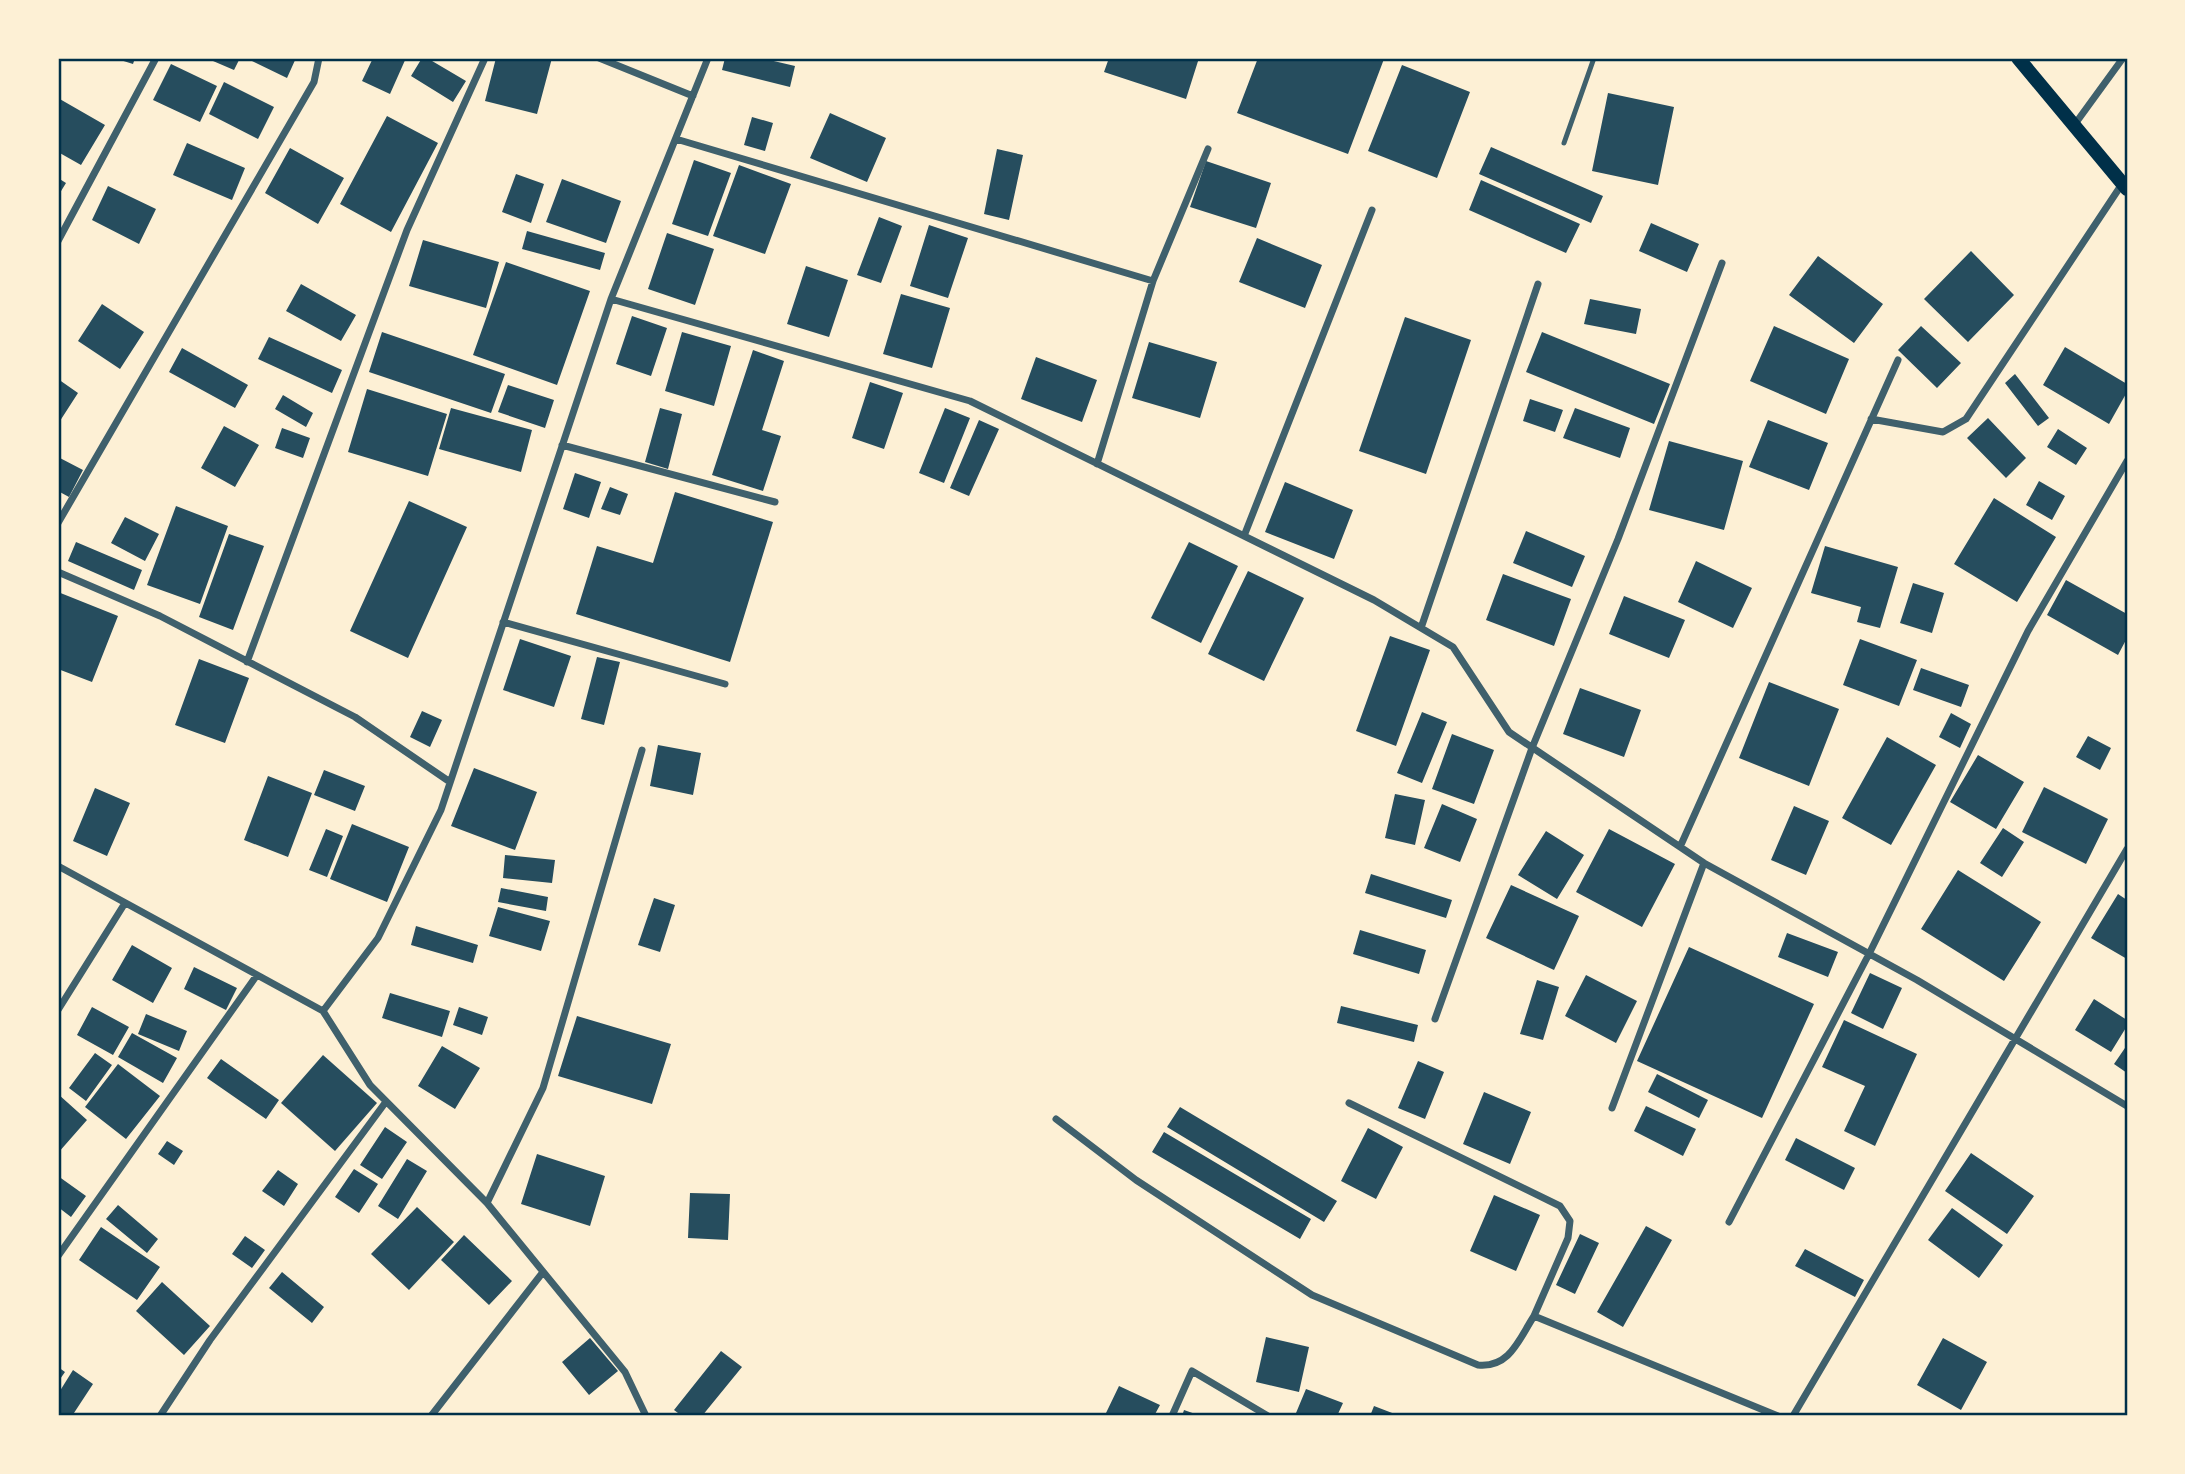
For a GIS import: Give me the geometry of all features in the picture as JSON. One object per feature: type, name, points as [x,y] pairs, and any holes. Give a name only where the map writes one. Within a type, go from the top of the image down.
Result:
[{"type":"main road","points":[[2018,58],[2125,186]]},
{"type":"street","points":[[58,242],[156,58]]},
{"type":"street","points":[[58,523],[314,82],[319,58]]},
{"type":"street","points":[[247,662],[407,230],[485,58]]},
{"type":"street","points":[[599,58],[693,96]]},
{"type":"street","points":[[323,1011],[378,938],[441,810],[611,299],[708,58]]},
{"type":"street","points":[[2075,124],[2123,58]]},
{"type":"street","points":[[676,139],[1153,281]]},
{"type":"street","points":[[1097,464],[1153,281],[1208,149]]},
{"type":"street","points":[[1871,419],[1943,432],[1966,419],[2125,186]]},
{"type":"street","points":[[1244,536],[1372,210]]},
{"type":"street","points":[[1436,1020],[1532,748],[1618,539],[1721,264]]},
{"type":"street","points":[[1421,628],[1538,284]]},
{"type":"street","points":[[611,299],[970,401],[1374,600],[1453,647],[1509,732],[1532,748],[1704,863],[1869,954],[2127,1106]]},
{"type":"street","points":[[1680,847],[1898,360]]},
{"type":"street","points":[[562,445],[775,502]]},
{"type":"street","points":[[1730,1222],[1869,954],[2028,631],[2127,461]]},
{"type":"street","points":[[58,572],[160,616],[355,717],[450,782]]},
{"type":"street","points":[[503,622],[725,684]]},
{"type":"street","points":[[486,1203],[543,1088],[642,750]]},
{"type":"street","points":[[1793,1416],[2127,849]]},
{"type":"street","points":[[1612,1108],[1704,863]]},
{"type":"street","points":[[58,866],[323,1011],[384,1103],[486,1203],[625,1373],[646,1416]]},
{"type":"street","points":[[58,1010],[125,903]]},
{"type":"street","points":[[58,1256],[257,975]]},
{"type":"street","points":[[1056,1119],[1136,1180],[1312,1296],[1478,1365],[1492,1366],[1503,1361],[1534,1316],[1568,1238],[1570,1221],[1560,1206],[1349,1102]]},
{"type":"street","points":[[160,1416],[210,1340],[384,1103]]},
{"type":"street","points":[[431,1416],[543,1272]]},
{"type":"street","points":[[1534,1316],[1778,1416]]},
{"type":"street","points":[[1172,1416],[1192,1371],[1268,1416]]},
{"type":"lane","points":[[1564,144],[1594,58]]},
{"type":"building","points":[[114,58],[135,58],[133,64]]},
{"type":"building","points":[[206,58],[240,58],[234,70]]},
{"type":"building","points":[[246,58],[296,58],[287,78]]},
{"type":"building","points":[[373,58],[406,58],[390,94],[362,81]]},
{"type":"building","points":[[422,58],[427,58],[466,81],[453,102],[411,76]]},
{"type":"building","points":[[496,58],[552,58],[537,114],[485,101]]},
{"type":"building","points":[[725,58],[761,58],[795,66],[790,87],[722,70]]},
{"type":"building","points":[[1109,58],[1199,58],[1186,99],[1104,72]]},
{"type":"building","points":[[1258,58],[1384,59],[1348,154],[1237,113]]},
{"type":"building","points":[[171,64],[217,86],[200,122],[153,100]]},
{"type":"building","points":[[1402,65],[1470,92],[1437,178],[1368,151]]},
{"type":"building","points":[[224,82],[274,107],[258,139],[209,114]]},
{"type":"building","points":[[1608,93],[1674,107],[1658,185],[1592,171]]},
{"type":"building","points":[[58,98],[105,125],[81,165],[58,152]]},
{"type":"building","points":[[830,113],[886,138],[867,182],[810,158]]},
{"type":"building","points":[[387,116],[438,143],[391,232],[340,204]]},
{"type":"building","points":[[752,117],[773,123],[765,151],[744,145]]},
{"type":"building","points":[[187,143],[245,168],[232,200],[173,175]]},
{"type":"building","points":[[1491,147],[1603,196],[1591,223],[1479,174]]},
{"type":"building","points":[[290,148],[344,178],[318,224],[265,193]]},
{"type":"building","points":[[997,149],[1023,155],[1009,220],[984,214]]},
{"type":"building","points":[[694,160],[731,173],[708,236],[672,224]]},
{"type":"building","points":[[1206,161],[1271,183],[1256,228],[1190,207]]},
{"type":"building","points":[[739,165],[791,184],[765,254],[713,236]]},
{"type":"building","points":[[516,174],[544,184],[531,223],[502,212]]},
{"type":"building","points":[[58,178],[66,183],[58,196]]},
{"type":"building","points":[[562,179],[621,201],[606,243],[546,222]]},
{"type":"building","points":[[1481,180],[1580,224],[1566,253],[1469,210]]},
{"type":"building","points":[[108,186],[156,209],[139,244],[92,220]]},
{"type":"building","points":[[879,217],[902,226],[881,283],[857,275]]},
{"type":"building","points":[[1651,223],[1699,244],[1687,272],[1639,251]]},
{"type":"building","points":[[929,225],[968,238],[948,298],[910,286]]},
{"type":"building","points":[[527,231],[605,253],[600,270],[522,249]]},
{"type":"building","points":[[667,233],[714,249],[695,305],[648,289]]},
{"type":"building","points":[[1257,238],[1322,265],[1305,308],[1239,282]]},
{"type":"building","points":[[423,240],[499,262],[486,308],[409,286]]},
{"type":"building","points":[[1971,251],[2014,295],[1968,342],[1924,299]]},
{"type":"building","points":[[1818,256],[1883,304],[1854,343],[1789,295]]},
{"type":"building","points":[[506,262],[590,291],[557,385],[473,355]]},
{"type":"building","points":[[806,266],[848,280],[829,337],[787,324]]},
{"type":"building","points":[[301,284],[356,315],[341,341],[286,311]]},
{"type":"building","points":[[901,294],[950,308],[932,368],[883,354]]},
{"type":"building","points":[[1590,299],[1641,309],[1636,334],[1584,324]]},
{"type":"building","points":[[102,304],[144,332],[120,369],[78,341]]},
{"type":"building","points":[[632,316],[667,328],[651,376],[616,364]]},
{"type":"building","points":[[1405,317],[1471,340],[1426,474],[1359,451]]},
{"type":"building","points":[[1774,326],[1849,359],[1826,414],[1750,381]]},
{"type":"building","points":[[1921,326],[1961,363],[1937,388],[1898,350]]},
{"type":"building","points":[[382,332],[505,374],[491,413],[369,372]]},
{"type":"building","points":[[682,332],[731,346],[714,406],[665,391]]},
{"type":"building","points":[[1542,332],[1670,384],[1654,424],[1526,372]]},
{"type":"building","points":[[269,337],[342,370],[332,393],[258,359]]},
{"type":"building","points":[[1149,342],[1217,362],[1200,418],[1132,398]]},
{"type":"building","points":[[2065,347],[2127,384],[2127,392],[2109,424],[2043,385]]},
{"type":"building","points":[[182,348],[248,385],[235,408],[169,372]]},
{"type":"building","points":[[753,350],[784,361],[762,430],[781,436],[763,491],[712,475]]},
{"type":"building","points":[[1036,357],[1097,380],[1082,422],[1021,399]]},
{"type":"building","points":[[2015,374],[2049,418],[2038,426],[2005,383]]},
{"type":"building","points":[[58,379],[78,393],[58,424]]},
{"type":"building","points":[[870,382],[903,393],[884,449],[852,438]]},
{"type":"building","points":[[508,385],[554,400],[545,428],[498,412]]},
{"type":"building","points":[[367,389],[447,414],[428,476],[348,452]]},
{"type":"building","points":[[283,395],[313,413],[306,427],[275,409]]},
{"type":"building","points":[[1530,399],[1563,410],[1555,432],[1523,421]]},
{"type":"building","points":[[451,408],[532,430],[521,472],[439,449]]},
{"type":"building","points":[[660,408],[682,414],[668,469],[645,462]]},
{"type":"building","points":[[945,408],[970,418],[944,483],[919,473]]},
{"type":"building","points":[[1575,408],[1630,428],[1620,458],[1563,438]]},
{"type":"building","points":[[1988,418],[2026,458],[2006,478],[1967,438]]},
{"type":"building","points":[[979,420],[999,429],[969,496],[950,488]]},
{"type":"building","points":[[1768,420],[1828,443],[1809,490],[1749,467]]},
{"type":"building","points":[[224,426],[259,445],[235,487],[201,468]]},
{"type":"building","points":[[282,428],[310,438],[303,458],[275,448]]},
{"type":"building","points":[[2058,429],[2087,448],[2076,465],[2047,447]]},
{"type":"building","points":[[1669,441],[1743,461],[1724,530],[1649,510]]},
{"type":"building","points":[[58,457],[83,470],[69,497],[58,491]]},
{"type":"building","points":[[575,473],[601,482],[589,518],[563,509]]},
{"type":"building","points":[[2039,481],[2065,496],[2052,520],[2026,505]]},
{"type":"building","points":[[1285,482],[1353,510],[1334,559],[1265,532]]},
{"type":"building","points":[[610,487],[628,494],[620,515],[601,509]]},
{"type":"building","points":[[675,492],[773,522],[730,662],[576,614],[597,546],[653,563]]},
{"type":"building","points":[[1994,498],[2056,537],[2017,602],[1954,564]]},
{"type":"building","points":[[409,501],[467,527],[408,658],[350,631]]},
{"type":"building","points":[[176,506],[228,526],[200,604],[147,585]]},
{"type":"building","points":[[125,517],[159,534],[145,561],[111,543]]},
{"type":"building","points":[[1526,531],[1585,556],[1572,587],[1513,563]]},
{"type":"building","points":[[229,534],[264,546],[233,630],[199,617]]},
{"type":"building","points":[[76,542],[142,570],[134,590],[68,561]]},
{"type":"building","points":[[1189,542],[1238,566],[1201,643],[1151,618]]},
{"type":"building","points":[[1825,546],[1898,567],[1880,628],[1857,622],[1861,607],[1811,593]]},
{"type":"building","points":[[1696,561],[1752,588],[1733,628],[1678,602]]},
{"type":"building","points":[[1248,571],[1304,598],[1264,681],[1208,654]]},
{"type":"building","points":[[1503,574],[1571,599],[1554,646],[1486,620]]},
{"type":"building","points":[[2066,580],[2127,614],[2127,638],[2118,655],[2047,615]]},
{"type":"building","points":[[1913,583],[1944,593],[1932,633],[1900,623]]},
{"type":"building","points":[[58,592],[118,616],[92,682],[58,669]]},
{"type":"building","points":[[1624,596],[1685,620],[1669,658],[1609,634]]},
{"type":"building","points":[[1390,636],[1430,650],[1396,746],[1356,731]]},
{"type":"building","points":[[520,639],[571,656],[554,707],[503,690]]},
{"type":"building","points":[[1860,639],[1917,660],[1899,706],[1843,685]]},
{"type":"building","points":[[597,657],[620,662],[604,725],[581,719]]},
{"type":"building","points":[[199,659],[249,678],[225,743],[175,725]]},
{"type":"building","points":[[1921,668],[1969,685],[1961,707],[1913,690]]},
{"type":"building","points":[[1769,682],[1839,709],[1809,786],[1739,758]]},
{"type":"building","points":[[1580,688],[1641,710],[1624,757],[1563,734]]},
{"type":"building","points":[[422,711],[442,720],[430,747],[410,737]]},
{"type":"building","points":[[1422,712],[1447,722],[1422,783],[1397,773]]},
{"type":"building","points":[[1951,713],[1971,724],[1960,748],[1939,737]]},
{"type":"building","points":[[1452,734],[1494,750],[1474,804],[1432,789]]},
{"type":"building","points":[[2088,736],[2111,748],[2100,770],[2076,757]]},
{"type":"building","points":[[1887,737],[1936,765],[1891,845],[1842,818]]},
{"type":"building","points":[[658,745],[701,753],[693,795],[650,786]]},
{"type":"building","points":[[1978,755],[2024,782],[1996,829],[1950,802]]},
{"type":"building","points":[[474,768],[537,792],[515,850],[451,826]]},
{"type":"building","points":[[324,770],[365,786],[355,811],[314,795]]},
{"type":"building","points":[[268,776],[312,793],[288,857],[244,840]]},
{"type":"building","points":[[2044,787],[2108,819],[2086,864],[2022,832]]},
{"type":"building","points":[[95,788],[130,803],[107,856],[73,841]]},
{"type":"building","points":[[1395,794],[1425,800],[1415,845],[1385,838]]},
{"type":"building","points":[[1442,804],[1477,819],[1460,862],[1424,848]]},
{"type":"building","points":[[1794,806],[1829,821],[1806,875],[1771,860]]},
{"type":"building","points":[[352,824],[409,847],[387,902],[330,879]]},
{"type":"building","points":[[2003,828],[2024,842],[2002,877],[1980,863]]},
{"type":"building","points":[[326,829],[343,836],[327,877],[309,870]]},
{"type":"building","points":[[1609,829],[1675,864],[1642,927],[1576,892]]},
{"type":"building","points":[[1546,831],[1584,855],[1557,899],[1518,875]]},
{"type":"building","points":[[505,855],[555,860],[552,883],[503,878]]},
{"type":"building","points":[[1958,870],[2041,922],[2004,981],[1921,929]]},
{"type":"building","points":[[1371,874],[1452,900],[1446,918],[1365,893]]},
{"type":"building","points":[[1511,885],[1579,916],[1554,970],[1486,938]]},
{"type":"building","points":[[501,888],[548,897],[546,911],[498,902]]},
{"type":"building","points":[[2118,894],[2127,900],[2127,959],[2091,938]]},
{"type":"building","points":[[654,898],[675,905],[660,952],[638,945]]},
{"type":"building","points":[[498,907],[550,921],[541,951],[489,936]]},
{"type":"building","points":[[416,926],[478,945],[473,963],[411,945]]},
{"type":"building","points":[[1360,930],[1426,950],[1419,974],[1353,954]]},
{"type":"building","points":[[1787,933],[1838,952],[1828,977],[1778,957]]},
{"type":"building","points":[[132,945],[172,968],[153,1003],[112,980]]},
{"type":"building","points":[[1689,947],[1814,1004],[1762,1118],[1637,1061]]},
{"type":"building","points":[[194,967],[237,988],[226,1010],[184,989]]},
{"type":"building","points":[[1870,973],[1902,988],[1883,1029],[1851,1013]]},
{"type":"building","points":[[1586,975],[1637,1001],[1616,1043],[1565,1016]]},
{"type":"building","points":[[1537,980],[1559,987],[1543,1040],[1520,1034]]},
{"type":"building","points":[[390,993],[450,1011],[442,1037],[382,1018]]},
{"type":"building","points":[[2094,999],[2127,1020],[2127,1026],[2111,1052],[2075,1030]]},
{"type":"building","points":[[1341,1006],[1418,1025],[1414,1042],[1337,1023]]},
{"type":"building","points":[[92,1007],[129,1027],[113,1055],[77,1035]]},
{"type":"building","points":[[459,1007],[488,1017],[482,1035],[453,1025]]},
{"type":"building","points":[[146,1014],[187,1031],[179,1051],[138,1034]]},
{"type":"building","points":[[577,1016],[671,1044],[652,1104],[558,1076]]},
{"type":"building","points":[[1844,1020],[1917,1054],[1875,1146],[1844,1131],[1865,1086],[1822,1067]]},
{"type":"building","points":[[132,1033],[177,1058],[163,1083],[118,1057]]},
{"type":"building","points":[[2127,1045],[2127,1073],[2114,1064]]},
{"type":"building","points":[[442,1046],[480,1068],[455,1109],[418,1086]]},
{"type":"building","points":[[95,1053],[112,1065],[86,1101],[69,1088]]},
{"type":"building","points":[[323,1055],[377,1103],[335,1151],[281,1103]]},
{"type":"building","points":[[221,1059],[279,1100],[266,1119],[207,1078]]},
{"type":"building","points":[[1418,1061],[1444,1072],[1425,1119],[1398,1108]]},
{"type":"building","points":[[118,1064],[160,1096],[126,1139],[85,1107]]},
{"type":"building","points":[[1657,1074],[1708,1100],[1699,1118],[1648,1092]]},
{"type":"building","points":[[1484,1092],[1531,1112],[1510,1164],[1463,1144]]},
{"type":"building","points":[[58,1094],[87,1120],[58,1153]]},
{"type":"building","points":[[1646,1106],[1696,1129],[1683,1156],[1634,1131]]},
{"type":"building","points":[[1180,1107],[1337,1201],[1324,1222],[1167,1127]]},
{"type":"building","points":[[385,1127],[407,1142],[382,1179],[360,1165]]},
{"type":"building","points":[[1368,1128],[1403,1147],[1376,1199],[1341,1181]]},
{"type":"building","points":[[1164,1132],[1311,1219],[1300,1239],[1152,1152]]},
{"type":"building","points":[[1796,1138],[1855,1168],[1844,1190],[1785,1160]]},
{"type":"building","points":[[167,1141],[183,1151],[174,1165],[158,1154]]},
{"type":"building","points":[[1971,1153],[2034,1196],[2007,1234],[1945,1191]]},
{"type":"building","points":[[537,1154],[605,1176],[590,1226],[521,1204]]},
{"type":"building","points":[[407,1159],[427,1171],[398,1219],[378,1206]]},
{"type":"building","points":[[354,1169],[378,1184],[359,1213],[335,1197]]},
{"type":"building","points":[[278,1170],[298,1184],[284,1206],[262,1191]]},
{"type":"building","points":[[58,1176],[86,1196],[71,1217],[58,1207]]},
{"type":"building","points":[[690,1193],[730,1194],[728,1240],[688,1238]]},
{"type":"building","points":[[1494,1195],[1540,1215],[1516,1271],[1470,1251]]},
{"type":"building","points":[[118,1205],[158,1239],[147,1253],[106,1219]]},
{"type":"building","points":[[417,1207],[454,1242],[409,1290],[371,1254]]},
{"type":"building","points":[[1952,1208],[2003,1245],[1979,1278],[1928,1240]]},
{"type":"building","points":[[1646,1226],[1672,1240],[1623,1327],[1597,1312]]},
{"type":"building","points":[[101,1227],[160,1267],[137,1300],[79,1260]]},
{"type":"building","points":[[1580,1234],[1599,1243],[1575,1294],[1556,1285]]},
{"type":"building","points":[[464,1235],[512,1281],[489,1305],[441,1260]]},
{"type":"building","points":[[245,1236],[265,1250],[252,1268],[232,1254]]},
{"type":"building","points":[[1805,1249],[1864,1280],[1855,1297],[1795,1266]]},
{"type":"building","points":[[282,1272],[324,1307],[312,1323],[269,1288]]},
{"type":"building","points":[[162,1282],[210,1326],[184,1355],[136,1311]]},
{"type":"building","points":[[1266,1337],[1309,1347],[1299,1392],[1256,1382]]},
{"type":"building","points":[[590,1338],[618,1371],[589,1395],[562,1362]]},
{"type":"building","points":[[1943,1338],[1987,1362],[1961,1410],[1917,1385]]},
{"type":"building","points":[[721,1351],[742,1367],[702,1416],[682,1416],[674,1410]]},
{"type":"building","points":[[58,1367],[65,1372],[58,1382]]},
{"type":"building","points":[[73,1370],[93,1384],[72,1416],[58,1416],[58,1394]]},
{"type":"building","points":[[1119,1386],[1160,1405],[1154,1416],[1112,1416],[1106,1413]]},
{"type":"building","points":[[1306,1389],[1343,1403],[1337,1416],[1304,1416],[1296,1413]]},
{"type":"building","points":[[1374,1406],[1400,1416],[1370,1416]]},
{"type":"building","points":[[1184,1410],[1201,1416],[1182,1416]]}]
